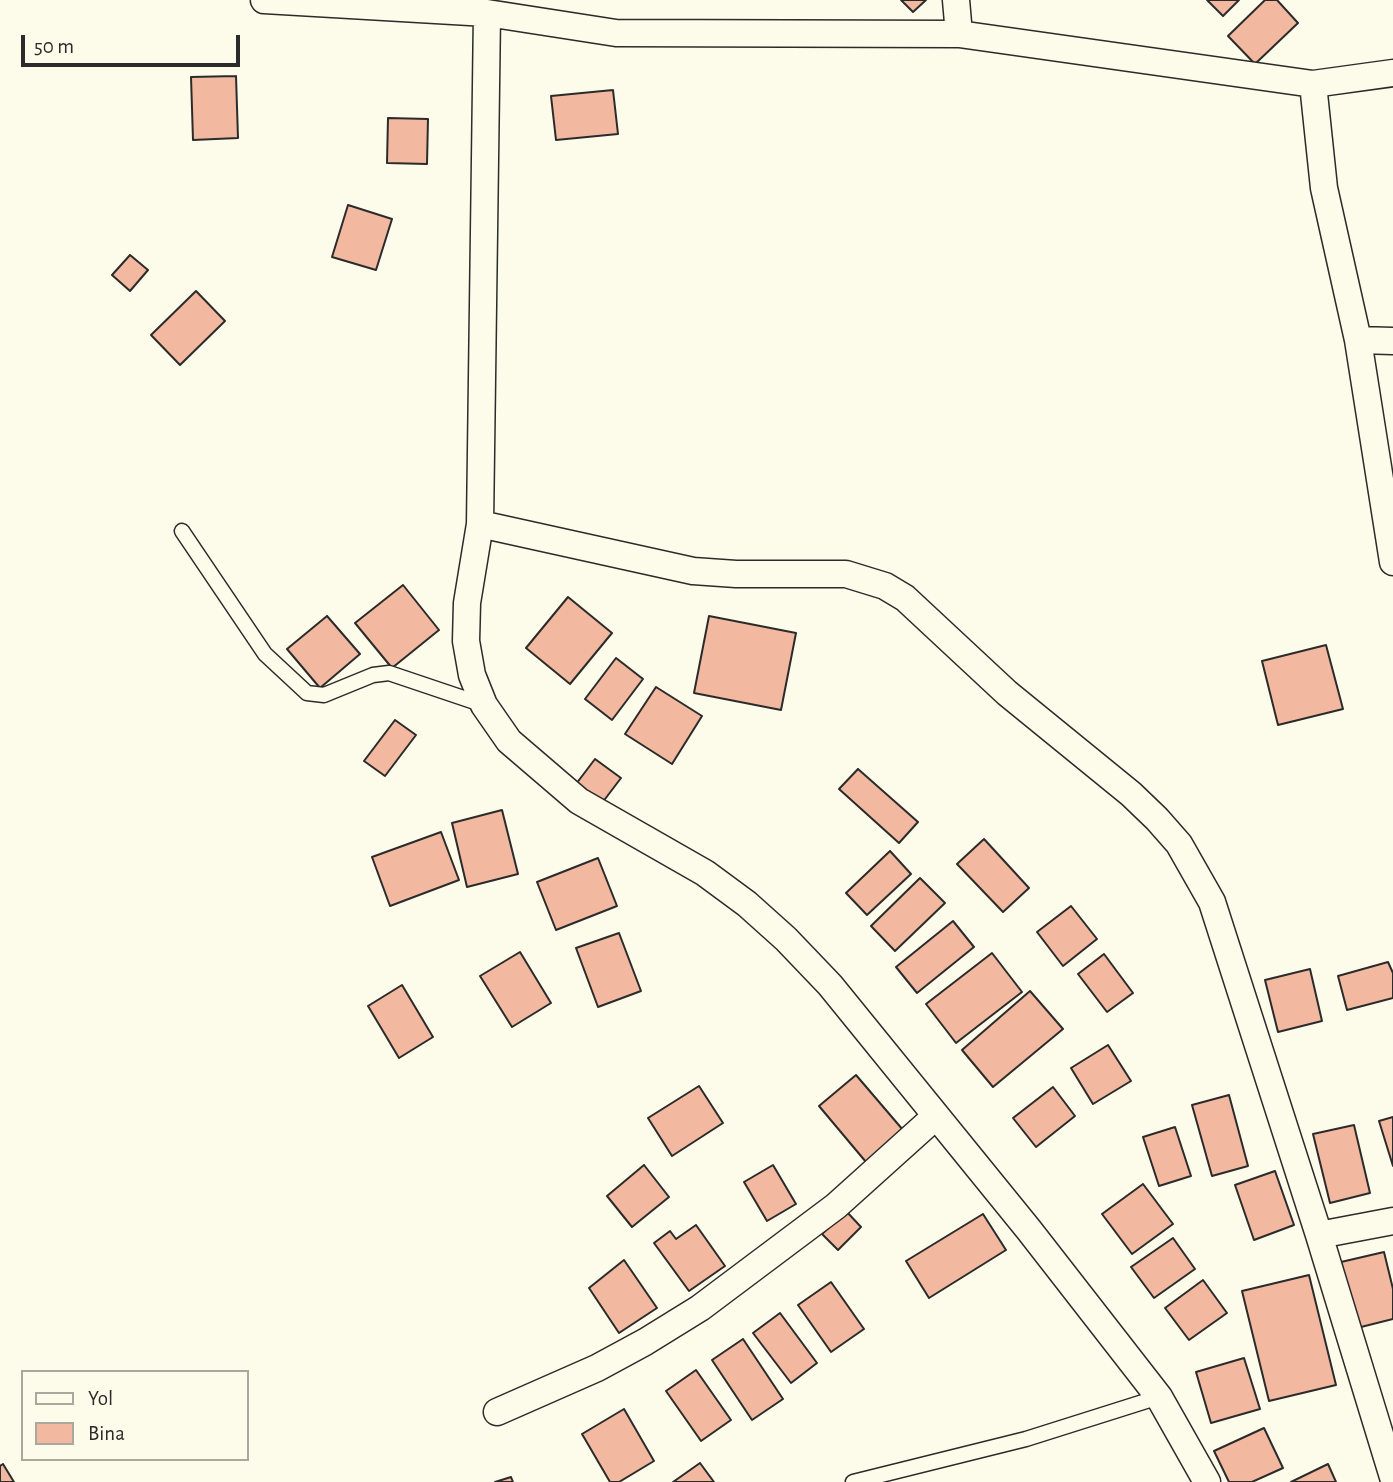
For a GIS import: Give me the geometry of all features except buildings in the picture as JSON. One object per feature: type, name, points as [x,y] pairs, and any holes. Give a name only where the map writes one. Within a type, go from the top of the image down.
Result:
[{"type":"street","points":[[264,0],[487,13],[616,33],[959,34],[1313,84],[1393,73]]},
{"type":"street","points":[[956,0],[959,34]]},
{"type":"street","points":[[487,13],[480,524],[467,603],[466,640],[472,675],[484,705],[509,741],[579,802],[705,873],[747,904],[786,939],[830,985],[1029,1230],[1159,1397],[1207,1482]]},
{"type":"street","points":[[1313,84],[1324,188],[1358,340],[1393,562]]},
{"type":"street","points":[[1358,340],[1393,341]]},
{"type":"street","points":[[480,524],[693,570],[736,575],[846,574],[885,586],[905,598],[1007,693],[1131,794],[1157,819],[1179,844],[1212,902],[1393,1477]]},
{"type":"street","points":[[497,1412],[597,1368],[699,1308],[836,1206],[936,1116]]},
{"type":"street","points":[[1319,1235],[1393,1221]]},
{"type":"lane","points":[[182,531],[265,654],[307,693],[324,695],[373,676],[389,673],[484,705]]},
{"type":"lane","points":[[853,1482],[1026,1439],[1159,1397]]}]
